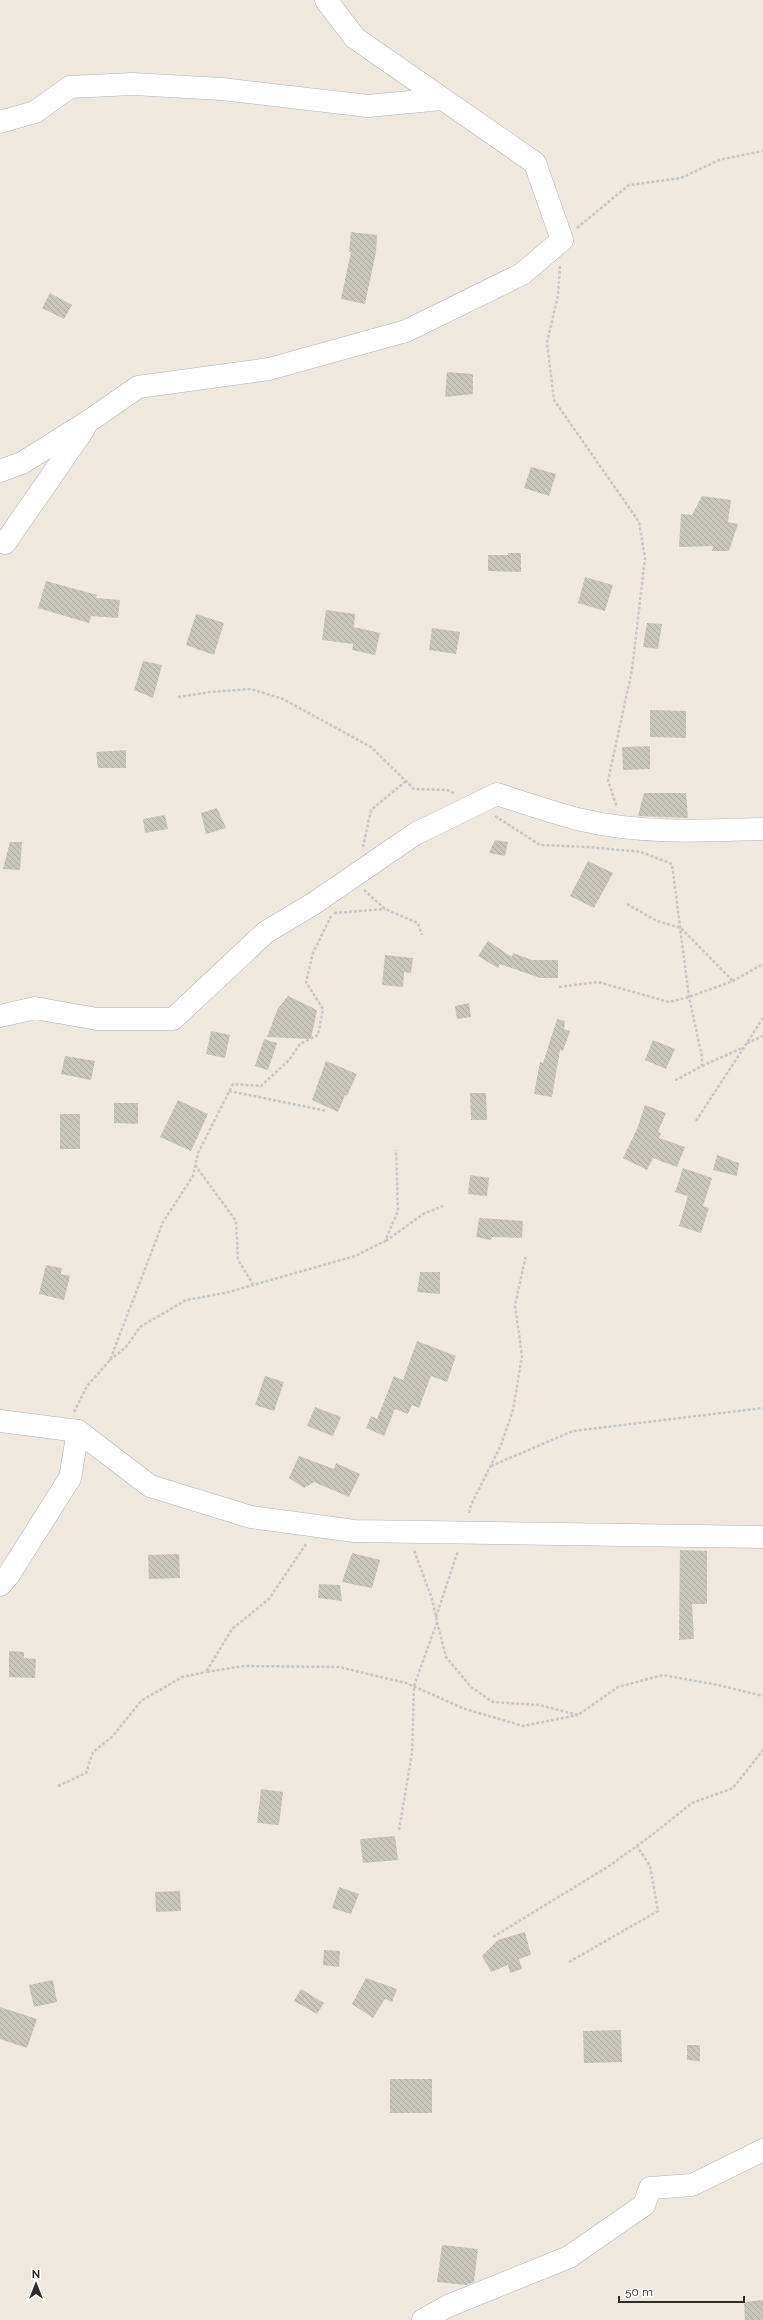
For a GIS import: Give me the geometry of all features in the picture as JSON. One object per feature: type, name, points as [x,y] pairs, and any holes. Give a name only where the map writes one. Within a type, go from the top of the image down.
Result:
[{"type":"street","points":[[0,470],[22,463],[89,421],[138,387],[269,369],[406,331],[522,274],[562,240],[535,163],[356,38],[326,0]]},
{"type":"street","points":[[0,122],[35,112],[70,87],[86,86],[133,84],[222,89],[368,106],[442,99]]},
{"type":"street","points":[[0,541],[5,544],[89,421]]},
{"type":"street","points":[[0,1016],[35,1008],[96,1019],[173,1019],[266,932],[361,871],[415,834],[497,794],[581,820],[624,827],[688,831],[763,829]]},
{"type":"street","points":[[0,1421],[78,1431],[150,1486],[251,1517],[354,1531],[763,1537]]},
{"type":"street","points":[[0,1585],[8,1576],[70,1478],[78,1431]]},
{"type":"street","points":[[423,2320],[448,2306],[568,2257],[644,2205],[650,2188],[692,2185],[763,2150]]},
{"type":"path","points":[[624,827],[608,781],[632,670],[645,558],[639,522],[554,400],[547,343],[558,295],[562,240],[629,185],[681,178],[719,160],[763,151]]},
{"type":"path","points":[[178,697],[210,692],[251,689],[283,699],[371,747],[414,789],[447,790],[476,804],[540,846],[589,847],[641,852],[672,864],[689,997],[702,1057],[702,1066]]},
{"type":"path","points":[[406,781],[371,810],[364,837],[359,886],[385,909],[418,923],[422,935]]},
{"type":"path","points":[[627,904],[657,921],[681,928],[733,981]]},
{"type":"path","points":[[110,1360],[163,1222],[192,1176],[198,1153],[233,1084],[261,1086],[288,1060],[300,1044],[318,1035],[323,1009],[306,982],[313,953],[333,913],[338,907]]},
{"type":"path","points":[[333,913],[385,909]]},
{"type":"path","points":[[559,987],[598,982],[669,1002],[689,997],[733,981],[763,964]]},
{"type":"path","points":[[696,1121],[763,1018]]},
{"type":"path","points":[[674,1081],[702,1066],[740,1050],[747,1043],[763,1036]]},
{"type":"path","points":[[229,1091],[327,1111]]},
{"type":"path","points":[[385,1241],[398,1211],[396,1150]]},
{"type":"path","points":[[195,1165],[236,1220],[238,1260],[253,1284]]},
{"type":"path","points":[[78,1431],[74,1413],[87,1386],[110,1360],[126,1347],[140,1328],[186,1300],[225,1293],[356,1256],[385,1241],[423,1214],[443,1206]]},
{"type":"path","points":[[436,1616],[464,1533],[471,1506],[501,1445],[513,1410],[522,1356],[515,1305],[526,1255]]},
{"type":"path","points":[[490,1467],[573,1431],[763,1408]]},
{"type":"path","points":[[206,1672],[232,1629],[269,1600],[317,1526]]},
{"type":"path","points":[[408,1532],[419,1568],[432,1599],[446,1657],[471,1687],[493,1702],[539,1705],[578,1715]]},
{"type":"path","points":[[399,1830],[412,1753],[414,1686],[437,1622]]},
{"type":"path","points":[[58,1786],[86,1773],[93,1752],[112,1737],[141,1701],[182,1677],[244,1666],[339,1667],[406,1683],[465,1709],[523,1726],[578,1715],[618,1687],[663,1675],[718,1685],[763,1696]]},
{"type":"path","points":[[493,1937],[637,1846],[692,1803],[733,1788],[763,1750]]},
{"type":"path","points":[[569,1962],[658,1911],[650,1866],[637,1846]]},
{"type":"building","points":[[351,232],[377,235],[376,252],[365,304],[341,299],[351,252],[349,252]]},
{"type":"building","points":[[50,293],[72,305],[64,319],[42,308]]},
{"type":"building","points":[[447,372],[473,374],[473,394],[445,397]]},
{"type":"building","points":[[531,467],[556,474],[549,496],[524,488]]},
{"type":"building","points":[[702,496],[731,500],[728,522],[738,524],[729,551],[712,551],[713,546],[679,547],[681,514],[692,515]]},
{"type":"building","points":[[508,553],[521,553],[521,572],[488,571],[488,555],[508,555]]},
{"type":"building","points":[[585,577],[613,585],[605,611],[578,603]]},
{"type":"building","points":[[46,581],[97,595],[96,598],[120,600],[118,618],[91,616],[89,623],[38,608]]},
{"type":"building","points":[[326,610],[355,614],[354,627],[380,633],[375,655],[352,650],[353,644],[322,640]]},
{"type":"building","points":[[196,614],[224,623],[214,655],[186,645]]},
{"type":"building","points":[[647,623],[662,624],[658,649],[643,647]]},
{"type":"building","points":[[432,628],[460,632],[456,654],[429,650]]},
{"type":"building","points":[[143,661],[162,665],[153,698],[134,690]]},
{"type":"building","points":[[650,710],[686,711],[686,738],[650,737]]},
{"type":"building","points":[[650,746],[650,769],[623,770],[622,747]]},
{"type":"building","points":[[126,750],[126,768],[98,768],[96,752]]},
{"type":"building","points":[[644,793],[686,793],[688,818],[638,816]]},
{"type":"building","points":[[217,808],[226,828],[206,834],[201,813]]},
{"type":"building","points":[[165,815],[168,829],[145,833],[143,819]]},
{"type":"building","points":[[495,840],[508,842],[505,856],[489,853]]},
{"type":"building","points":[[10,842],[22,842],[20,870],[3,869]]},
{"type":"building","points":[[588,861],[613,873],[594,908],[570,896]]},
{"type":"building","points":[[488,941],[512,957],[513,953],[532,960],[558,960],[558,978],[540,978],[500,964],[498,968],[478,956]]},
{"type":"building","points":[[385,955],[413,958],[411,973],[404,972],[403,987],[382,985]]},
{"type":"building","points":[[288,996],[317,1010],[311,1039],[267,1037],[278,1008]]},
{"type":"building","points":[[469,1003],[471,1017],[457,1019],[455,1006]]},
{"type":"building","points":[[557,1019],[565,1021],[564,1029],[570,1031],[563,1051],[560,1050],[552,1097],[534,1094],[540,1062],[543,1063]]},
{"type":"building","points":[[211,1031],[230,1035],[225,1058],[206,1054]]},
{"type":"building","points":[[264,1039],[277,1043],[268,1070],[255,1066]]},
{"type":"building","points":[[653,1040],[675,1049],[666,1069],[645,1060]]},
{"type":"building","points":[[65,1056],[95,1061],[91,1080],[61,1074]]},
{"type":"building","points":[[326,1061],[357,1074],[347,1096],[345,1095],[338,1112],[312,1100]]},
{"type":"building","points":[[470,1093],[486,1093],[487,1120],[471,1120]]},
{"type":"building","points":[[178,1100],[208,1114],[191,1151],[160,1137]]},
{"type":"building","points":[[114,1103],[138,1103],[138,1124],[114,1123]]},
{"type":"building","points":[[645,1105],[666,1113],[658,1132],[661,1133],[659,1138],[685,1147],[677,1167],[653,1158],[647,1170],[623,1158],[637,1129]]},
{"type":"building","points":[[60,1114],[80,1114],[80,1149],[60,1149]]},
{"type":"building","points":[[717,1155],[739,1163],[737,1176],[713,1170]]},
{"type":"building","points":[[683,1168],[712,1178],[703,1206],[709,1208],[701,1233],[679,1226],[688,1196],[675,1192]]},
{"type":"building","points":[[470,1175],[489,1178],[487,1196],[468,1194]]},
{"type":"building","points":[[479,1218],[523,1221],[522,1238],[492,1237],[491,1240],[476,1237]]},
{"type":"building","points":[[46,1265],[62,1268],[61,1274],[70,1276],[64,1300],[39,1294]]},
{"type":"building","points":[[420,1272],[440,1272],[440,1294],[417,1292]]},
{"type":"building","points":[[417,1341],[456,1356],[447,1382],[431,1376],[419,1408],[412,1405],[408,1414],[395,1409],[384,1436],[366,1428],[371,1416],[377,1419],[394,1376],[403,1380]]},
{"type":"building","points":[[265,1376],[284,1382],[274,1411],[255,1405]]},
{"type":"building","points":[[315,1407],[341,1417],[333,1436],[307,1426]]},
{"type":"building","points":[[299,1456],[334,1469],[336,1463],[360,1474],[349,1497],[314,1482],[304,1488],[289,1478]]},
{"type":"building","points":[[680,1550],[707,1551],[707,1604],[692,1604],[694,1639],[679,1640]]},
{"type":"building","points":[[352,1553],[380,1560],[372,1588],[342,1582]]},
{"type":"building","points":[[179,1554],[180,1578],[149,1579],[148,1555]]},
{"type":"building","points":[[319,1584],[340,1585],[342,1601],[318,1598]]},
{"type":"building","points":[[9,1651],[24,1652],[24,1658],[36,1659],[35,1678],[9,1677]]},
{"type":"building","points":[[261,1789],[283,1792],[279,1825],[257,1823]]},
{"type":"building","points":[[395,1836],[398,1860],[363,1863],[360,1839]]},
{"type":"building","points":[[339,1887],[359,1894],[351,1914],[332,1908]]},
{"type":"building","points":[[180,1891],[181,1911],[156,1912],[155,1892]]},
{"type":"building","points":[[525,1932],[531,1955],[519,1959],[522,1969],[510,1973],[508,1965],[491,1972],[482,1956],[498,1940]]},
{"type":"building","points":[[324,1950],[340,1951],[339,1967],[323,1965]]},
{"type":"building","points":[[366,1978],[397,1989],[392,2002],[385,1999],[373,2018],[352,2004]]},
{"type":"building","points":[[53,1980],[57,2002],[34,2007],[29,1985]]},
{"type":"building","points":[[301,1989],[324,2003],[317,2014],[294,2001]]},
{"type":"building","points":[[0,2007],[37,2019],[27,2048],[0,2039]]},
{"type":"building","points":[[621,2030],[622,2062],[584,2063],[583,2031]]},
{"type":"building","points":[[687,2045],[700,2045],[700,2061],[687,2060]]},
{"type":"building","points":[[390,2079],[432,2079],[432,2113],[390,2113]]},
{"type":"building","points":[[442,2245],[478,2249],[474,2282],[466,2285],[437,2282]]},
{"type":"building","points":[[763,2300],[763,2320],[745,2320],[744,2302]]}]
